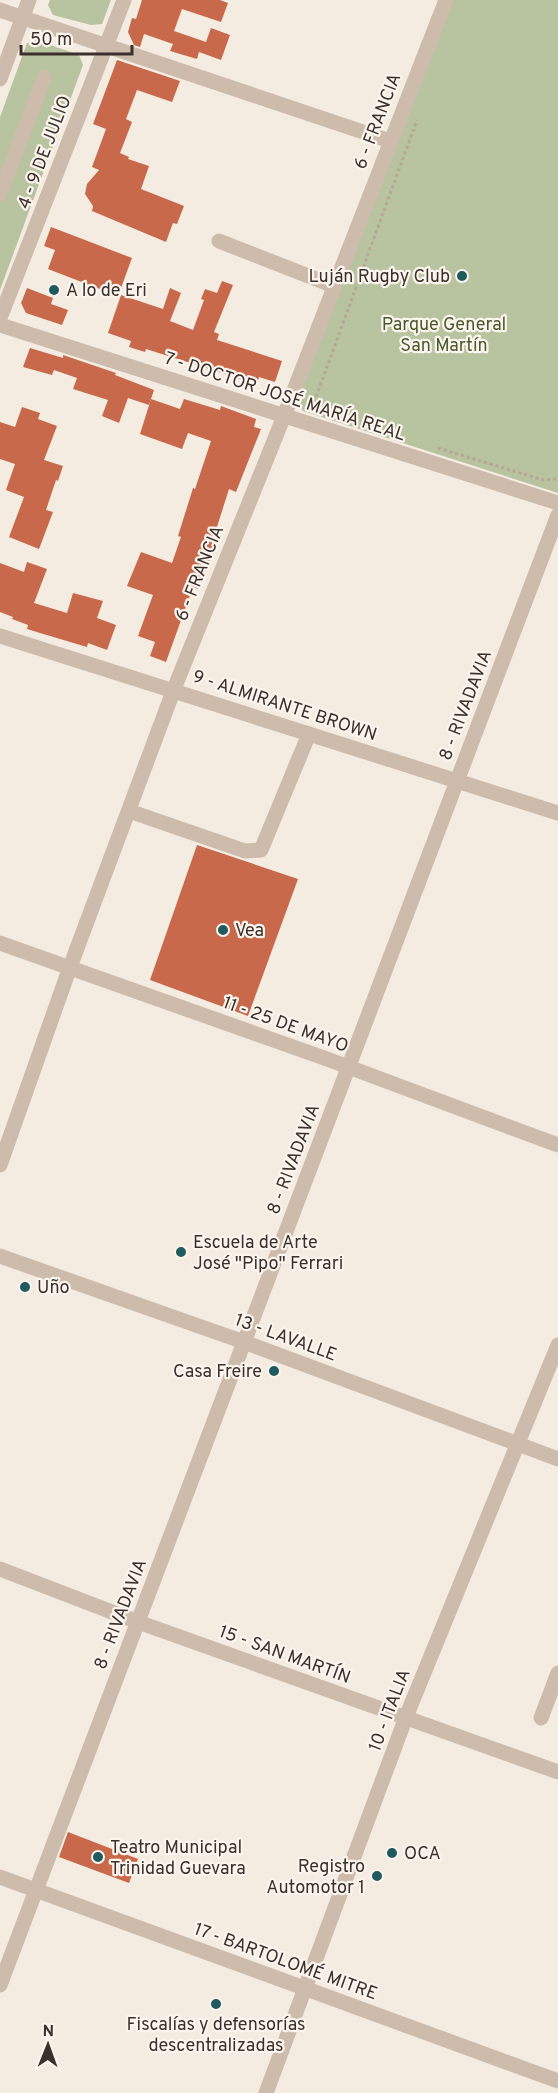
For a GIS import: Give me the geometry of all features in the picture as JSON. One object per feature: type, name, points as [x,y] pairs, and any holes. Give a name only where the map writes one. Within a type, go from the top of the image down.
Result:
[{"type":"street","points":[[0,79],[30,0]]},
{"type":"street","name":"4 - 9 DE JULIO","points":[[0,318],[124,0]]},
{"type":"street","name":"6 - FRANCIA","points":[[0,1165],[70,967],[174,689],[284,416],[446,0]]},
{"type":"street","points":[[0,10],[390,141]]},
{"type":"street","points":[[0,194],[44,78]]},
{"type":"street","points":[[219,242],[334,286]]},
{"type":"street","name":"7 - DOCTOR JOSÉ MARÍA REAL","points":[[0,325],[558,503]]},
{"type":"street","name":"8 - RIVADAVIA","points":[[0,1985],[558,515]]},
{"type":"street","name":"9 - ALMIRANTE BROWN","points":[[0,636],[174,689],[558,813]]},
{"type":"street","points":[[129,811],[245,851],[261,850],[309,734]]},
{"type":"street","name":"11 - 25 DE MAYO","points":[[0,943],[349,1067],[558,1145]]},
{"type":"street","name":"13 - LAVALLE","points":[[0,1256],[244,1342],[558,1459]]},
{"type":"street","name":"10 - ITALIA","points":[[266,2093],[406,1717],[558,1345]]},
{"type":"street","name":"15 - SAN MARTÍN","points":[[0,1569],[138,1622],[558,1772]]},
{"type":"street","points":[[541,1719],[558,1673]]},
{"type":"street","name":"17 - BARTOLOMÉ MITRE","points":[[0,1877],[558,2081]]},
{"type":"path","points":[[322,411],[310,408],[420,110]]},
{"type":"path","points":[[435,447],[543,480],[558,479]]},
{"type":"green space","points":[[50,0],[111,0],[102,24],[91,25],[53,15],[48,5]]},
{"type":"green space","name":"Parque General San Martín","points":[[449,0],[558,0],[558,493],[303,411],[297,404]]},
{"type":"green space","points":[[36,40],[79,55],[83,65],[0,290],[0,117],[27,43]]},
{"type":"building","points":[[142,0],[220,0],[228,3],[221,22],[182,9],[174,31],[206,42],[211,28],[230,35],[221,60],[199,52],[197,59],[170,51],[173,44],[144,34],[140,47],[134,45],[128,32],[132,18],[136,19]]},
{"type":"building","points":[[117,60],[180,81],[172,102],[137,90],[126,119],[132,122],[120,153],[129,157],[128,159],[149,166],[141,189],[184,206],[177,224],[173,223],[166,242],[92,211],[93,206],[85,194],[87,184],[99,170],[92,167],[106,129],[93,124]]},
{"type":"building","points":[[51,227],[132,258],[118,296],[48,269],[55,250],[44,246]]},
{"type":"building","points":[[222,281],[233,285],[214,332],[219,334],[217,340],[282,361],[275,382],[259,377],[257,384],[146,349],[145,352],[129,347],[131,341],[108,333],[121,295],[163,309],[170,288],[181,293],[170,321],[193,330],[204,300],[201,299],[205,289],[217,293]]},
{"type":"building","points":[[27,288],[53,298],[51,304],[68,310],[62,325],[26,313],[21,303]]},
{"type":"building","points":[[30,348],[63,358],[63,355],[116,373],[115,375],[154,390],[149,405],[128,398],[119,423],[102,416],[108,400],[73,389],[77,378],[54,370],[52,375],[23,367]]},
{"type":"building","points":[[151,399],[180,409],[184,399],[220,410],[221,406],[256,419],[254,427],[261,429],[236,492],[229,489],[216,530],[220,532],[215,548],[198,589],[193,587],[166,662],[150,656],[155,642],[138,636],[153,595],[127,586],[141,552],[172,563],[193,488],[195,489],[211,441],[188,433],[182,449],[140,434]]},
{"type":"building","points":[[22,407],[40,413],[38,419],[57,426],[44,460],[63,466],[46,510],[53,512],[39,549],[9,537],[24,497],[6,490],[15,464],[0,459],[0,422],[15,427]]},
{"type":"building","points":[[27,562],[47,569],[34,603],[67,613],[73,593],[103,601],[97,618],[116,625],[107,650],[88,643],[87,647],[27,629],[28,625],[0,612],[0,563],[24,572]]},
{"type":"building","name":"Vea","points":[[197,845],[298,879],[248,1016],[150,980]]},
{"type":"building","name":"Teatro Municipal Trinidad Guevara","points":[[68,1832],[138,1859],[129,1883],[59,1857]]},
{"type":"place","name":"Luján Rugby Club","points":[[462,276]]},
{"type":"place","name":"A lo de Eri","points":[[54,290]]},
{"type":"place","name":"Vea","points":[[223,930]]},
{"type":"place","name":"Escuela de Arte José \"Pipo\" Ferrari","points":[[181,1252]]},
{"type":"place","name":"Uño","points":[[25,1287]]},
{"type":"place","name":"Casa Freire","points":[[274,1371]]},
{"type":"place","name":"OCA","points":[[392,1853]]},
{"type":"place","name":"Teatro Municipal Trinidad Guevara","points":[[98,1857]]},
{"type":"place","name":"Registro Automotor 1","points":[[377,1876]]},
{"type":"place","name":"Fiscalías y defensorías descentralizadas","points":[[216,2004]]}]
